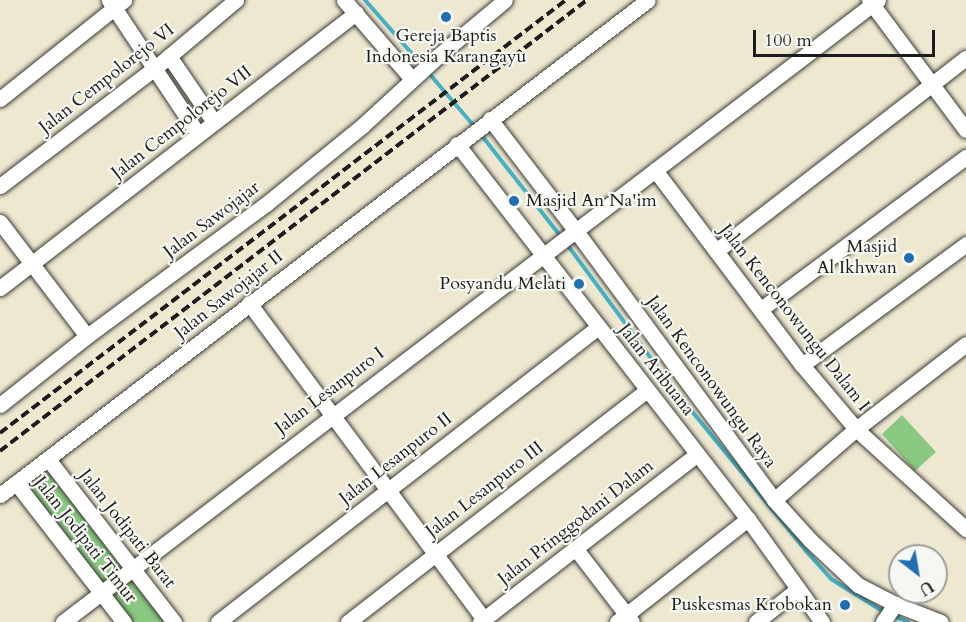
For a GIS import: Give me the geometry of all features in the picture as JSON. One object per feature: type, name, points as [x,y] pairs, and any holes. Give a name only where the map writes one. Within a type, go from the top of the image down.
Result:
[{"type":"street","name":"Jalan Cempolorejo VI","points":[[0,186],[155,68],[236,0]]},
{"type":"street","points":[[344,0],[414,77]]},
{"type":"street","name":"Jalan Sawojajar","points":[[0,405],[87,336],[266,204],[362,126],[414,77],[505,0]]},
{"type":"street","name":"Jalan Sawojajar II","points":[[0,495],[648,0]]},
{"type":"street","points":[[873,1],[966,130]]},
{"type":"street","name":"Jalan Lesanpuro I","points":[[63,622],[873,1]]},
{"type":"street","points":[[0,99],[116,3],[198,134]]},
{"type":"street","name":"Jalan Cempolorejo VII","points":[[0,288],[356,13]]},
{"type":"street","points":[[169,56],[214,122]]},
{"type":"street","points":[[716,251],[966,58]]},
{"type":"street","points":[[170,90],[185,80]]},
{"type":"street","name":"Jalan Kenconowungu Raya","points":[[481,126],[573,233],[774,500],[840,570],[858,585],[894,606],[941,622]]},
{"type":"street","name":"Jalan Aribuana","points":[[457,144],[548,250],[598,327],[748,519],[822,622]]},
{"type":"street","points":[[761,309],[966,157]]},
{"type":"street","name":"Jalan Kenconowungu Dalam I","points":[[655,170],[802,365],[856,429],[966,529]]},
{"type":"street","points":[[0,222],[87,336]]},
{"type":"street","points":[[802,365],[966,244]]},
{"type":"street","points":[[249,303],[436,554],[482,620]]},
{"type":"street","name":"Jalan Lesanpuro II","points":[[218,622],[598,327]]},
{"type":"street","points":[[774,500],[856,429],[966,344]]},
{"type":"street","name":"Jalan Lesanpuro III","points":[[348,622],[647,390]]},
{"type":"street","name":"Jalan Pringgodani Dalam","points":[[482,620],[696,455]]},
{"type":"street","name":"Jalan Jodipati Barat","points":[[48,459],[174,622]]},
{"type":"street","name":"Jalan Jodipati Timur","points":[[16,483],[124,622]]},
{"type":"street","points":[[575,548],[625,620],[748,519]]},
{"type":"street","points":[[756,622],[798,589]]},
{"type":"street","points":[[883,622],[894,606]]},
{"type":"green space","points":[[902,415],[936,452],[915,471],[882,434]]},
{"type":"green space","points":[[51,471],[170,622],[130,622],[27,491]]},
{"type":"waterway","points":[[365,0],[422,65]]},
{"type":"waterway","points":[[427,71],[474,126]]},
{"type":"waterway","points":[[479,132],[561,237]]},
{"type":"waterway","points":[[566,243],[672,387],[806,551],[831,579],[884,612]]},
{"type":"waterway","points":[[891,615],[908,622]]},
{"type":"railway","points":[[0,433],[566,0]]},
{"type":"railway","points":[[0,451],[587,0]]},
{"type":"place","name":"Gereja Baptis Indonesia Karangayu","points":[[446,17]]},
{"type":"place","name":"Masjid An Na'im","points":[[514,201]]},
{"type":"place","name":"Masjid Al Ikhwan","points":[[909,258]]},
{"type":"place","name":"Posyandu Melati","points":[[579,284]]},
{"type":"place","name":"Puskesmas Krobokan","points":[[845,605]]}]
